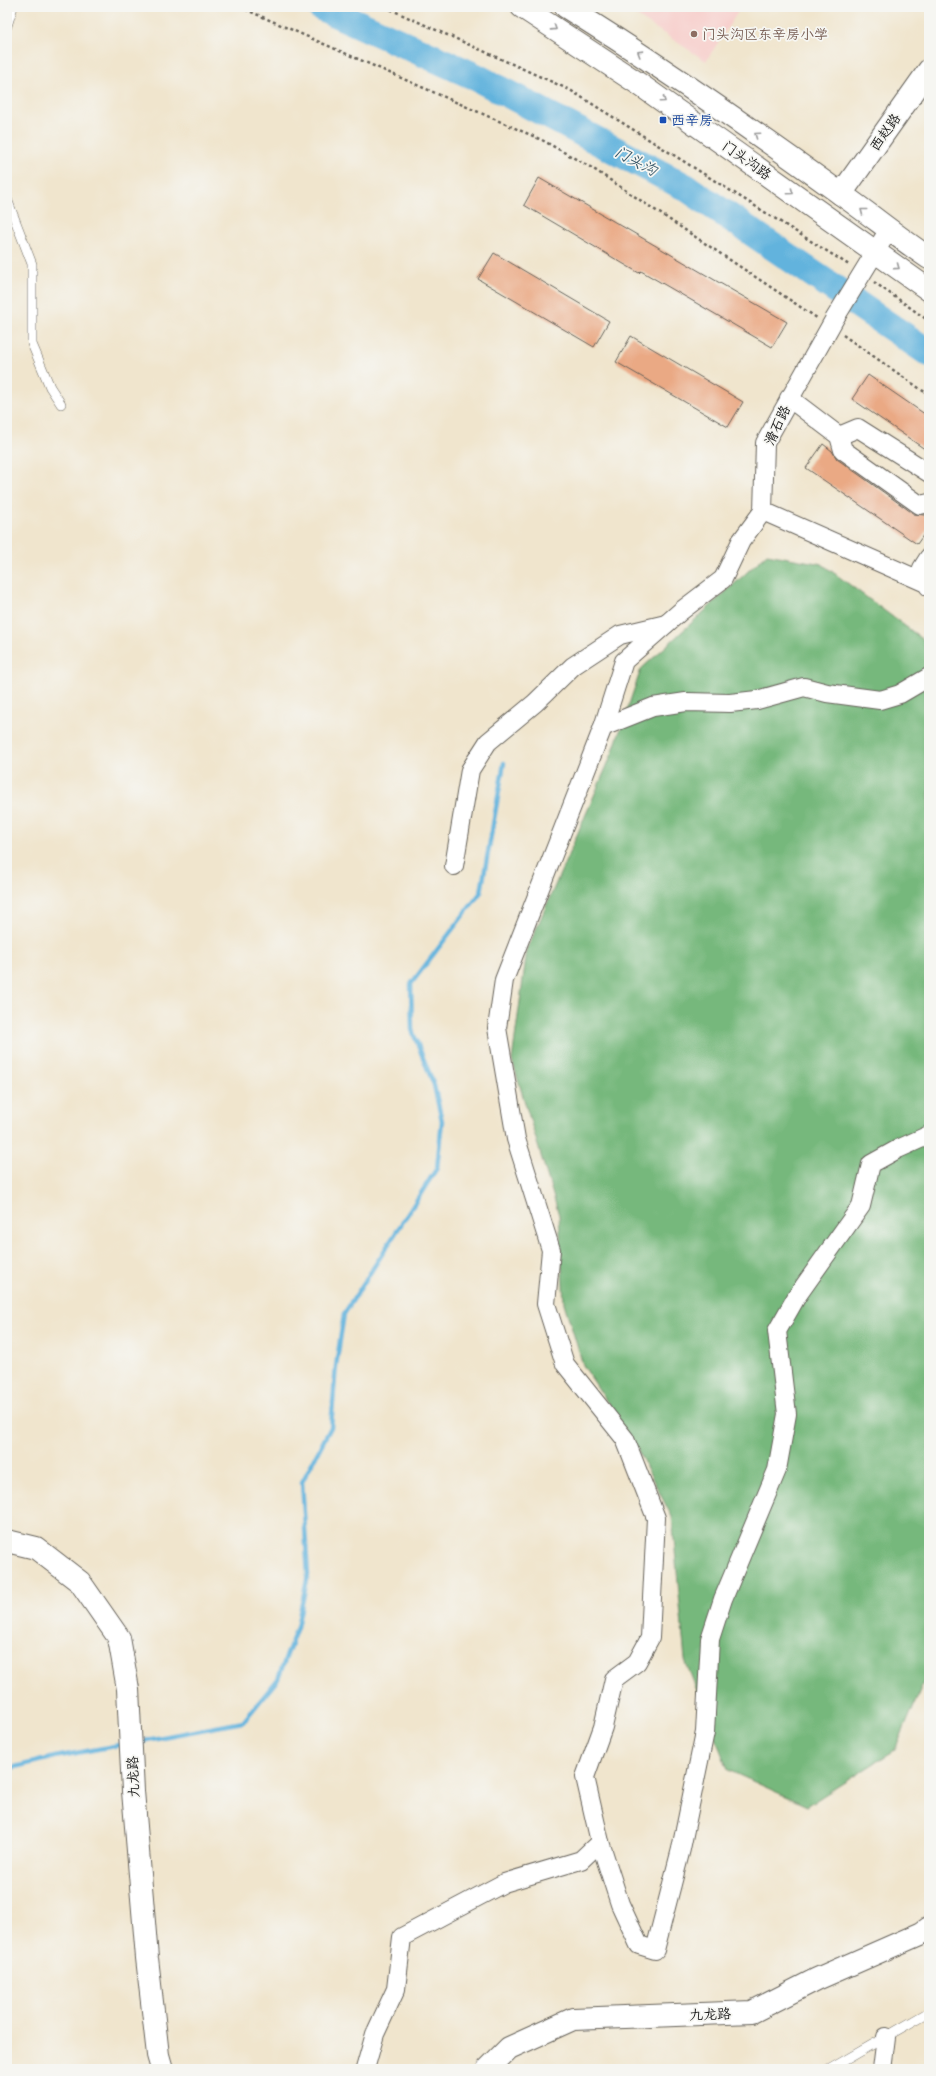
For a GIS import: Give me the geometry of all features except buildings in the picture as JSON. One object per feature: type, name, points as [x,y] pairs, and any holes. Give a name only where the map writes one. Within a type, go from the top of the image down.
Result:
[{"type":"main road","name":"门头沟路","points":[[522,7],[640,84],[929,290]]},
{"type":"main road","name":"门头沟路","points":[[566,7],[644,55],[841,194],[888,231],[929,258]]},
{"type":"main road","name":"西赵路","points":[[841,194],[929,70]]},
{"type":"main road","name":"九龙路","points":[[7,1541],[36,1548],[80,1582],[119,1638],[128,1689],[133,1791],[147,1958],[158,2055],[162,2069]]},
{"type":"main road","name":"九龙路","points":[[488,2069],[509,2048],[573,2019],[752,2012],[817,1979],[922,1933],[929,1928]]},
{"type":"street","name":"滑石路","points":[[763,511],[765,443],[832,322],[888,231]]},
{"type":"street","points":[[789,398],[839,436],[843,450],[920,505],[929,503]]},
{"type":"street","points":[[839,436],[858,428],[929,473]]},
{"type":"street","points":[[929,587],[926,584],[899,571],[763,511],[741,541],[723,580],[666,624],[624,661],[603,727],[504,980],[497,1028],[516,1139],[551,1250],[546,1304],[565,1364],[625,1439],[656,1518],[650,1638],[637,1662],[614,1679],[603,1727],[585,1777],[600,1842],[620,1904],[639,1945],[655,1950],[681,1849],[705,1732],[710,1639],[723,1599],[777,1470],[786,1414],[777,1331],[797,1296],[861,1206],[871,1164],[898,1149],[929,1135]]},
{"type":"street","points":[[929,557],[922,568],[929,573]]},
{"type":"street","points":[[454,866],[470,770],[488,742],[580,661],[620,635],[666,624]]},
{"type":"street","points":[[603,727],[653,707],[686,702],[730,703],[757,700],[804,687],[827,693],[880,700],[900,694],[929,677]]},
{"type":"street","points":[[365,2069],[375,2034],[396,1989],[402,1938],[504,1883],[581,1860],[600,1842]]},
{"type":"street","points":[[882,2069],[886,2037]]},
{"type":"lane","points":[[7,26],[13,7]]},
{"type":"lane","points":[[7,199],[32,264],[32,344],[50,388],[61,404]]},
{"type":"lane","points":[[830,2069],[929,2012]]},
{"type":"path","points":[[240,7],[542,140],[592,168],[832,322],[929,396]]},
{"type":"path","points":[[384,7],[570,90],[862,273],[929,322]]},
{"type":"shaded area","name":"门头沟区东辛房小学","points":[[623,7],[741,7],[706,61]]},
{"type":"green space","points":[[767,554],[822,564],[929,644],[929,1670],[895,1750],[807,1806],[728,1770],[685,1660],[672,1517],[635,1445],[583,1365],[564,1303],[559,1215],[512,1060],[527,950],[612,754],[641,669]]},
{"type":"waterway","name":"门头沟","points":[[321,7],[474,76],[687,188],[929,353]]},
{"type":"waterway","points":[[136,1742],[243,1722],[278,1679],[297,1627],[308,1575],[302,1482],[331,1427],[336,1366],[344,1314],[437,1168],[442,1121],[434,1085],[412,1030],[411,984],[481,892],[504,763]]},
{"type":"waterway","points":[[7,1769],[55,1757],[125,1744]]},
{"type":"place","name":"门头沟区东辛房小学","points":[[694,34]]},
{"type":"place","name":"西辛房","points":[[663,120]]}]
